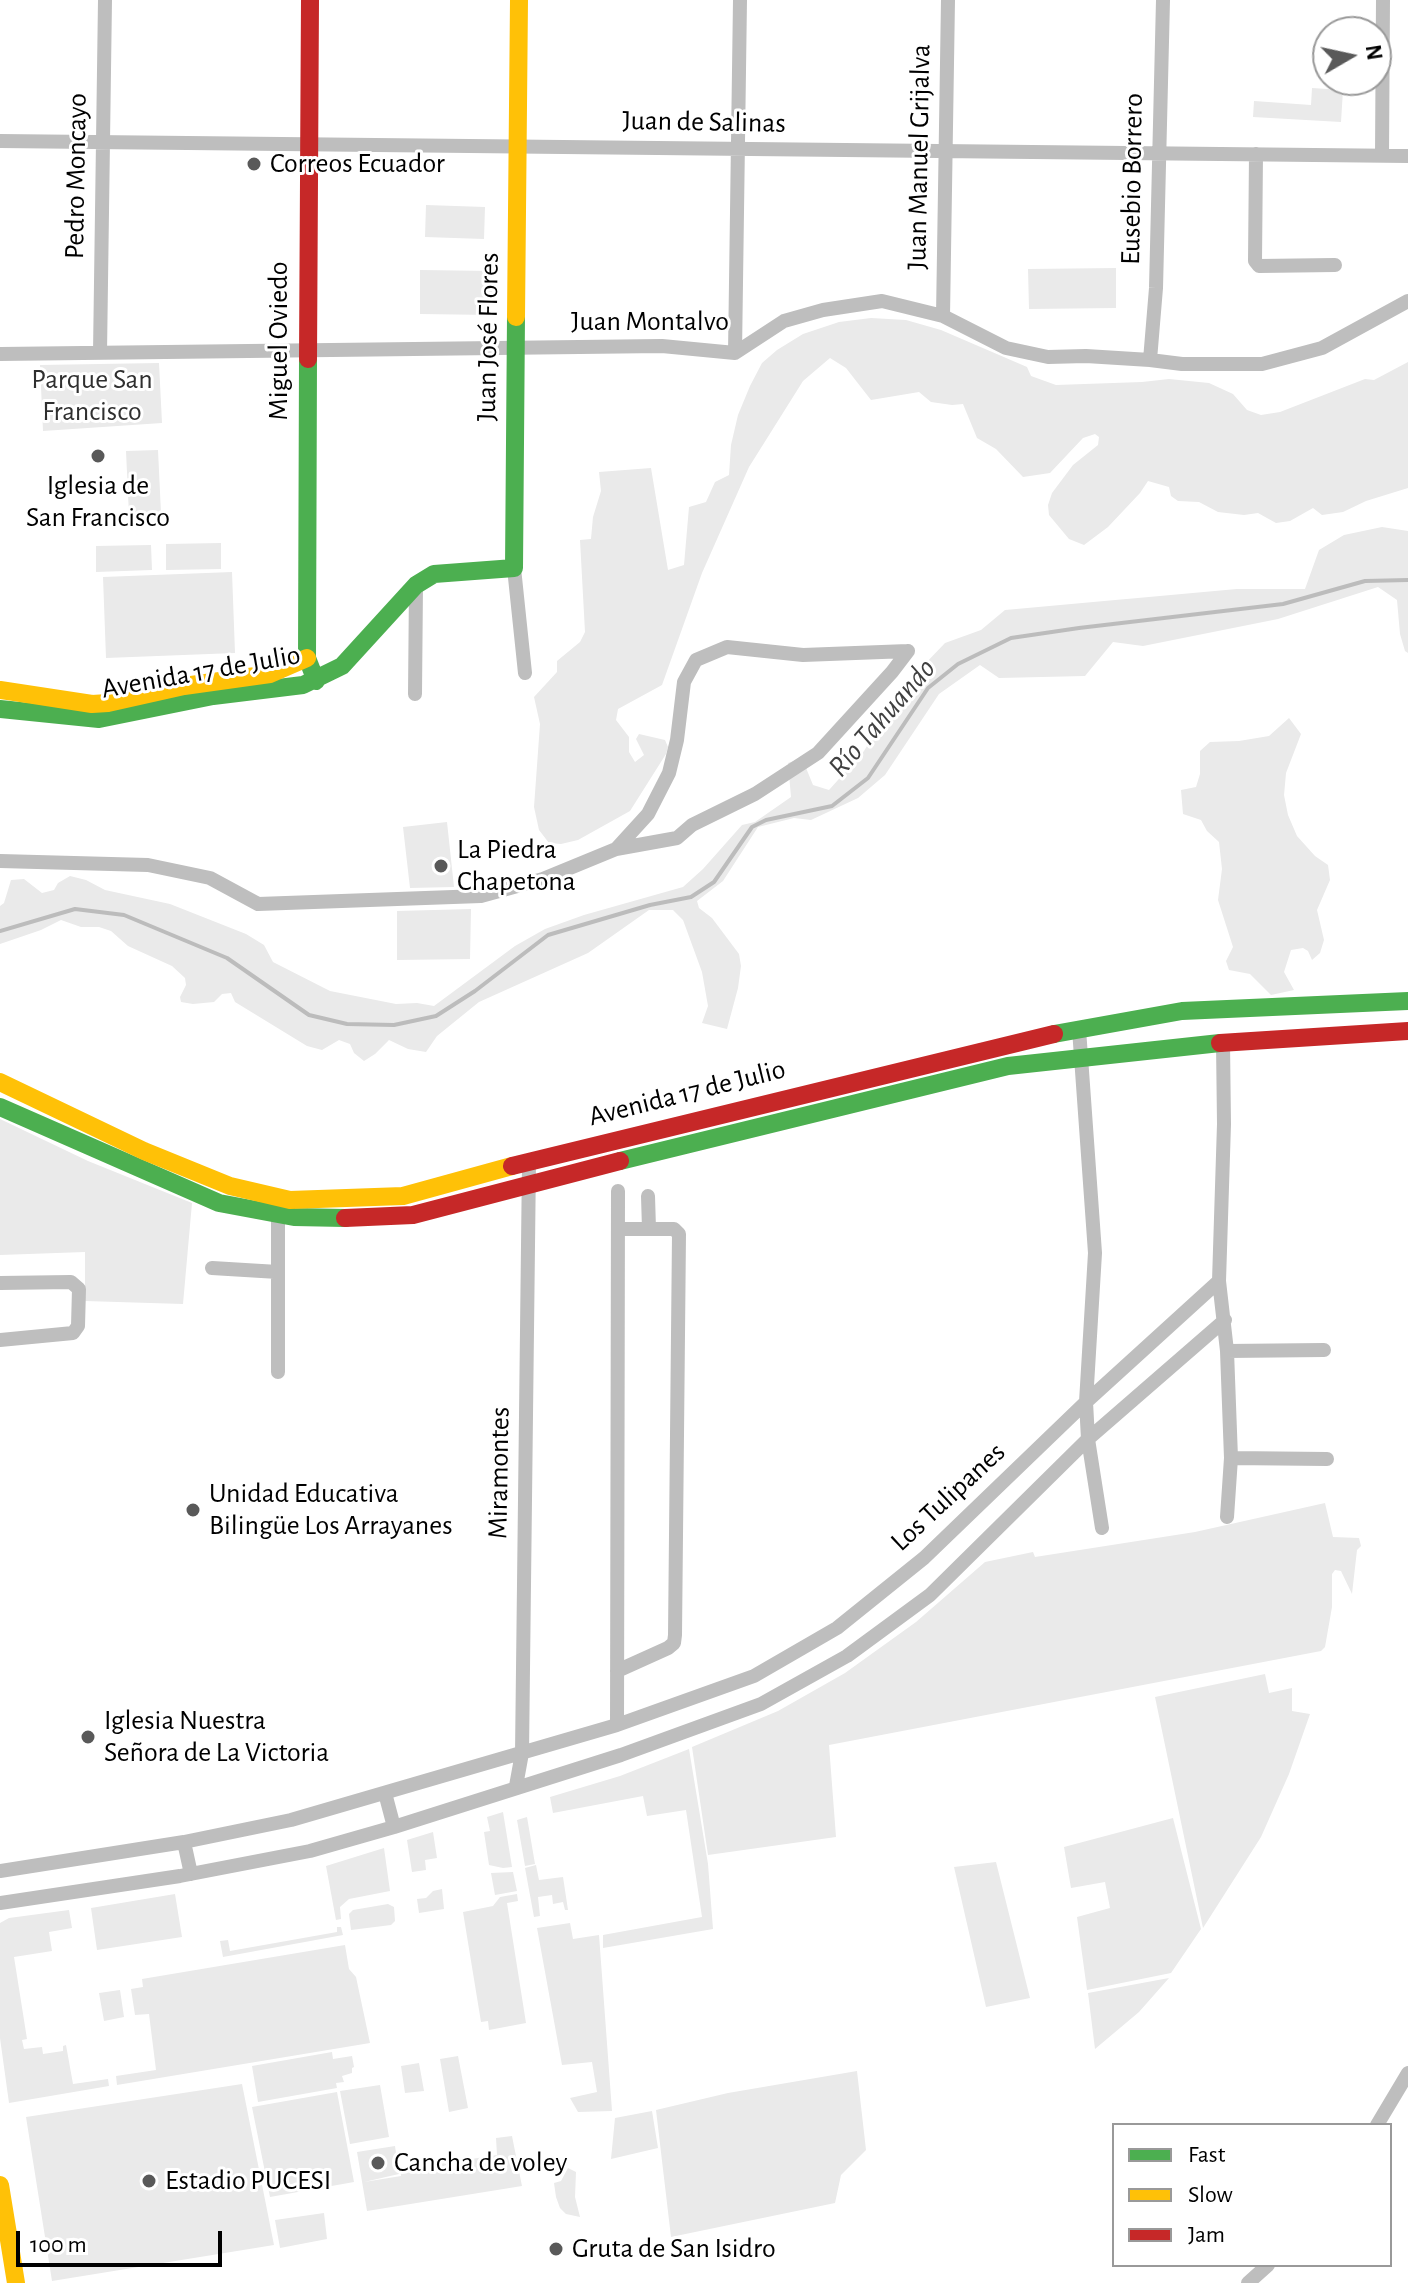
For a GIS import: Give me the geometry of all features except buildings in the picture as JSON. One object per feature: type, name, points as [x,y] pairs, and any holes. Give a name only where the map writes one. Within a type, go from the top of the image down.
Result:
[{"type":"main road","name":"Miguel Oviedo","points":[[310,0],[307,658],[316,681]]},
{"type":"main road","name":"Juan José Flores","points":[[514,568],[519,0]]},
{"type":"main road","name":"Avenida 17 de Julio","points":[[0,709],[89,719],[108,718],[213,696],[289,688],[316,681],[342,666],[416,585],[434,574],[514,568]]},
{"type":"main road","name":"Avenida 17 de Julio","points":[[0,690],[92,704],[108,703],[184,686],[270,674],[307,658]]},
{"type":"main road","name":"Avenida 17 de Julio","points":[[0,1082],[144,1151],[215,1180],[290,1200],[321,1201],[403,1196],[529,1161],[1002,1045],[1079,1029],[1182,1011],[1408,1001]]},
{"type":"main road","name":"Avenida 17 de Julio","points":[[0,1107],[219,1203],[294,1217],[386,1218],[413,1215],[529,1183],[1008,1066],[1223,1043],[1408,1031]]},
{"type":"main road","points":[[0,2185],[16,2283]]},
{"type":"street","name":"Pedro Moncayo","points":[[100,353],[105,0]]},
{"type":"street","points":[[735,353],[740,0]]},
{"type":"street","name":"Juan Manuel Grijalva","points":[[943,316],[948,0]]},
{"type":"street","name":"Eusebio Borrero","points":[[1150,360],[1156,288],[1163,0]]},
{"type":"street","points":[[1382,155],[1383,0]]},
{"type":"street","name":"Juan de Salinas","points":[[0,141],[1408,156]]},
{"type":"street","points":[[1256,154],[1255,261],[1259,266],[1335,265]]},
{"type":"street","name":"Juan Montalvo","points":[[0,354],[662,346],[735,353],[784,321],[862,302],[882,301],[943,316],[1006,348],[1048,357],[1086,356],[1182,364],[1262,364],[1322,348],[1408,301]]},
{"type":"street","name":"Juan José Flores","points":[[514,568],[525,673]]},
{"type":"street","points":[[415,694],[416,585]]},
{"type":"street","points":[[0,861],[148,865],[210,878],[258,904],[481,896],[543,879],[616,849],[677,838],[692,825],[755,794],[818,753],[908,651],[803,655],[727,647],[696,660],[684,682],[677,740],[669,773],[648,814],[616,849]]},
{"type":"street","points":[[1079,1029],[1095,1253],[1086,1402],[1088,1439],[1102,1528]]},
{"type":"street","points":[[1223,1043],[1219,1281],[1225,1320],[1231,1458],[1227,1517]]},
{"type":"street","name":"Miramontes","points":[[516,1786],[522,1753],[529,1161]]},
{"type":"street","points":[[617,1725],[618,1191]]},
{"type":"street","points":[[648,1196],[649,1229]]},
{"type":"street","points":[[278,1214],[278,1372]]},
{"type":"street","points":[[617,1671],[674,1643],[679,1234],[674,1229],[618,1229]]},
{"type":"street","points":[[212,1268],[278,1272]]},
{"type":"street","name":"Los Tulipanes","points":[[0,1871],[184,1842],[291,1820],[617,1725],[754,1676],[837,1628],[924,1558],[1086,1402],[1219,1281]]},
{"type":"street","points":[[0,1283],[71,1282],[79,1289],[78,1326],[73,1333],[0,1340]]},
{"type":"street","name":"Los Tulipanes","points":[[0,1903],[191,1874],[310,1851],[621,1755],[761,1704],[847,1656],[930,1595],[1088,1439],[1225,1320]]},
{"type":"street","points":[[1227,1351],[1324,1350]]},
{"type":"street","points":[[1231,1458],[1327,1459]]},
{"type":"street","points":[[385,1793],[394,1827]]},
{"type":"street","points":[[184,1842],[191,1874]]},
{"type":"street","points":[[1378,2123],[1408,2073]]},
{"type":"street","points":[[1248,2283],[1266,2267]]},
{"type":"green space","points":[[1312,88],[1312,96],[1343,96],[1341,122],[1253,117],[1254,101],[1311,105]]},
{"type":"green space","points":[[426,205],[485,207],[484,239],[425,237]]},
{"type":"green space","points":[[1116,268],[1116,308],[1029,309],[1028,269]]},
{"type":"green space","points":[[420,270],[492,271],[492,315],[420,314]]},
{"type":"green space","points":[[871,318],[906,320],[941,330],[1027,367],[1031,376],[1056,385],[1169,379],[1209,383],[1233,394],[1247,410],[1261,415],[1280,412],[1365,379],[1374,380],[1408,362],[1408,488],[1343,512],[1322,515],[1313,508],[1290,521],[1276,523],[1258,513],[1218,512],[1199,502],[1178,501],[1171,496],[1169,487],[1148,481],[1108,527],[1084,545],[1069,539],[1049,515],[1048,505],[1052,493],[1073,465],[1098,445],[1099,437],[1095,434],[1083,438],[1050,473],[1023,477],[996,449],[977,438],[963,404],[931,402],[919,392],[871,400],[846,368],[830,358],[803,381],[749,467],[702,573],[662,685],[618,709],[616,720],[629,737],[629,752],[635,762],[644,755],[636,739],[639,734],[665,740],[668,747],[666,754],[630,811],[578,840],[549,843],[539,830],[534,807],[540,724],[534,697],[557,672],[557,661],[580,642],[585,632],[580,540],[591,539],[593,517],[601,491],[599,472],[651,468],[668,570],[684,565],[689,507],[706,502],[715,482],[729,475],[731,445],[738,415],[762,363],[803,334],[839,322]]},
{"type":"green space","name":"Parque San Francisco","points":[[159,363],[162,423],[43,431],[40,365]]},
{"type":"green space","points":[[158,450],[161,513],[129,515],[126,451]]},
{"type":"green space","points":[[1382,527],[1408,531],[1408,653],[1400,634],[1397,600],[1378,587],[1278,619],[1143,646],[1113,642],[1085,676],[999,678],[980,665],[939,694],[885,775],[858,798],[811,820],[794,818],[758,827],[723,881],[697,901],[699,908],[712,918],[739,954],[738,988],[727,1029],[702,1023],[708,1006],[702,972],[683,920],[673,910],[649,910],[588,953],[479,1002],[437,1036],[426,1052],[408,1049],[389,1040],[364,1061],[354,1053],[350,1044],[339,1040],[322,1050],[307,1046],[235,1002],[231,993],[222,994],[214,1002],[181,1002],[185,978],[172,966],[128,946],[111,931],[99,927],[81,927],[61,920],[0,944],[0,906],[4,903],[11,880],[24,879],[42,893],[54,890],[58,883],[70,876],[105,890],[170,904],[246,934],[264,945],[273,962],[330,991],[396,1004],[434,1006],[515,946],[545,929],[683,887],[742,825],[755,822],[791,797],[788,763],[802,758],[813,785],[829,790],[864,751],[900,690],[945,643],[981,630],[1005,610],[1237,589],[1305,589],[1319,550],[1344,535]]},
{"type":"green space","points":[[221,543],[221,569],[166,570],[166,544]]},
{"type":"green space","points":[[151,545],[152,570],[96,572],[96,546]]},
{"type":"green space","points":[[232,572],[235,653],[106,658],[103,577]]},
{"type":"green space","points":[[1289,718],[1301,734],[1286,773],[1284,795],[1288,815],[1297,836],[1328,865],[1330,880],[1317,910],[1324,940],[1320,953],[1312,960],[1303,948],[1291,950],[1284,972],[1294,990],[1271,995],[1250,974],[1229,970],[1226,961],[1233,947],[1218,900],[1222,869],[1219,842],[1201,820],[1183,814],[1181,790],[1196,787],[1200,774],[1200,751],[1210,742],[1269,736]]},
{"type":"green space","points":[[447,822],[454,887],[410,888],[403,827]]},
{"type":"green space","points":[[471,909],[470,959],[397,960],[397,911]]},
{"type":"green space","points":[[0,1119],[88,1161],[192,1203],[183,1304],[85,1301],[85,1252],[0,1255]]},
{"type":"green space","points":[[1325,1503],[1333,1537],[1359,1538],[1361,1546],[1357,1550],[1352,1594],[1341,1571],[1335,1570],[1332,1574],[1332,1607],[1325,1647],[1321,1651],[829,1745],[836,1837],[708,1855],[692,1747],[778,1711],[845,1673],[916,1622],[985,1562],[1033,1552],[1035,1557],[1195,1532]]},
{"type":"green space","points":[[1265,1674],[1269,1693],[1292,1688],[1292,1711],[1310,1714],[1289,1774],[1261,1837],[1203,1928],[1155,1697]]},
{"type":"green space","points":[[689,1749],[708,1864],[713,1929],[603,1948],[603,1935],[702,1917],[686,1810],[647,1816],[643,1796],[553,1813],[550,1797],[620,1776]]},
{"type":"green space","points":[[503,1812],[512,1867],[503,1868],[489,1865],[484,1832],[490,1831],[487,1817]]},
{"type":"green space","points":[[527,1817],[535,1864],[525,1866],[517,1820]]},
{"type":"green space","points":[[1173,1818],[1201,1929],[1171,1973],[1087,1990],[1077,1917],[1110,1908],[1105,1882],[1071,1888],[1064,1847]]},
{"type":"green space","points":[[433,1832],[437,1858],[425,1860],[426,1870],[412,1872],[407,1840]]},
{"type":"green space","points":[[384,1848],[390,1891],[349,1899],[340,1907],[341,1919],[336,1920],[326,1866]]},
{"type":"green space","points":[[996,1862],[1030,1998],[986,2007],[954,1867]]},
{"type":"green space","points":[[536,1865],[539,1880],[563,1877],[568,1910],[565,1910],[563,1902],[553,1904],[552,1895],[538,1897],[540,1916],[534,1917],[525,1868]]},
{"type":"green space","points":[[513,1872],[517,1891],[495,1895],[491,1873]]},
{"type":"green space","points":[[442,1889],[444,1909],[419,1913],[417,1899],[426,1898],[433,1891]]},
{"type":"green space","points":[[175,1894],[182,1937],[97,1950],[91,1908]]},
{"type":"green space","points":[[517,1894],[518,1901],[507,1903],[526,2023],[489,2030],[488,2021],[481,2022],[463,1912],[493,1906],[500,1897]]},
{"type":"green space","points":[[388,1904],[394,1907],[395,1921],[391,1925],[351,1930],[349,1914],[353,1910]]},
{"type":"green space","points":[[69,1910],[72,1928],[49,1932],[52,1951],[14,1957],[27,2039],[22,2040],[24,2049],[42,2047],[43,2054],[63,2051],[66,2045],[73,2084],[108,2079],[109,2086],[9,2103],[0,2038],[0,1923],[9,1918]]},
{"type":"green space","points":[[570,1923],[573,1939],[599,1935],[612,2111],[578,2112],[570,2098],[597,2092],[592,2062],[562,2065],[537,1928]]},
{"type":"green space","points":[[337,1927],[341,1927],[343,1935],[223,1957],[220,1941],[228,1940],[230,1951],[337,1932]]},
{"type":"green space","points":[[345,1945],[349,1969],[356,1977],[370,2043],[117,2085],[116,2076],[156,2070],[149,2014],[135,2015],[131,1989],[143,1987],[142,1979]]},
{"type":"green space","points":[[1169,1978],[1139,2012],[1095,2049],[1088,1993]]},
{"type":"green space","points":[[120,1990],[124,2017],[104,2021],[99,1993]]},
{"type":"green space","points":[[332,2052],[333,2059],[352,2056],[354,2067],[352,2073],[342,2076],[344,2082],[336,2083],[337,2088],[258,2102],[252,2066]]},
{"type":"green space","points":[[458,2056],[468,2108],[449,2112],[440,2059]]},
{"type":"green space","points":[[419,2063],[424,2091],[405,2093],[401,2066]]},
{"type":"green space","points":[[857,2071],[866,2150],[841,2175],[835,2203],[671,2237],[656,2110],[728,2093]]},
{"type":"green space","name":"Estadio PUCESI","points":[[242,2084],[274,2245],[52,2281],[26,2117]]},
{"type":"green space","points":[[380,2085],[389,2137],[350,2144],[340,2091]]},
{"type":"green space","points":[[337,2092],[354,2182],[270,2197],[252,2107]]},
{"type":"green space","points":[[652,2111],[658,2148],[611,2159],[615,2118]]},
{"type":"green space","points":[[512,2136],[522,2186],[367,2211],[357,2152],[395,2146],[399,2174],[364,2182],[401,2176],[401,2170],[497,2155],[496,2138]]},
{"type":"green space","points":[[568,2168],[576,2172],[575,2197],[580,2217],[566,2214],[556,2197],[554,2183],[561,2181]]},
{"type":"green space","points":[[324,2213],[327,2239],[280,2248],[275,2220]]},
{"type":"waterway","name":"Río Tahuando","points":[[0,931],[75,909],[124,915],[227,958],[309,1015],[347,1024],[394,1025],[436,1016],[475,991],[548,935],[650,905],[691,897],[714,882],[752,827],[766,820],[832,806],[868,778],[928,688],[958,664],[1011,638],[1283,604],[1365,581],[1408,580]]},
{"type":"traffic: fast","points":[[0,709],[99,719],[213,696],[303,685],[342,666],[416,585],[434,574],[514,568],[516,317]]},
{"type":"traffic: fast","points":[[308,359],[307,658],[316,681]]},
{"type":"traffic: fast","points":[[1054,1034],[1182,1011],[1408,1001]]},
{"type":"traffic: fast","points":[[620,1161],[1008,1066],[1220,1043]]},
{"type":"traffic: fast","points":[[0,1107],[219,1203],[294,1217],[345,1218]]},
{"type":"traffic: slow","points":[[516,317],[519,0]]},
{"type":"traffic: slow","points":[[0,690],[92,704],[108,703],[184,686],[270,674],[307,658]]},
{"type":"traffic: slow","points":[[0,1082],[144,1151],[230,1186],[290,1200],[403,1196],[512,1166]]},
{"type":"traffic: slow","points":[[0,2185],[16,2283]]},
{"type":"traffic: jam","points":[[308,359],[310,0]]},
{"type":"traffic: jam","points":[[1220,1043],[1408,1031]]},
{"type":"traffic: jam","points":[[512,1166],[1054,1034]]},
{"type":"traffic: jam","points":[[345,1218],[413,1215],[620,1161]]},
{"type":"place","name":"Correos Ecuador","points":[[254,164]]},
{"type":"place","name":"Iglesia de San Francisco","points":[[98,456]]},
{"type":"place","name":"La Piedra Chapetona","points":[[441,866]]},
{"type":"place","name":"Unidad Educativa Bilingüe Los Arrayanes","points":[[193,1510]]},
{"type":"place","name":"Iglesia Nuestra Señora de La Victoria","points":[[88,1737]]},
{"type":"place","name":"Cancha de voley","points":[[378,2163]]},
{"type":"place","name":"Estadio PUCESI","points":[[149,2181]]},
{"type":"place","name":"Gruta de San Isidro","points":[[556,2249]]}]
